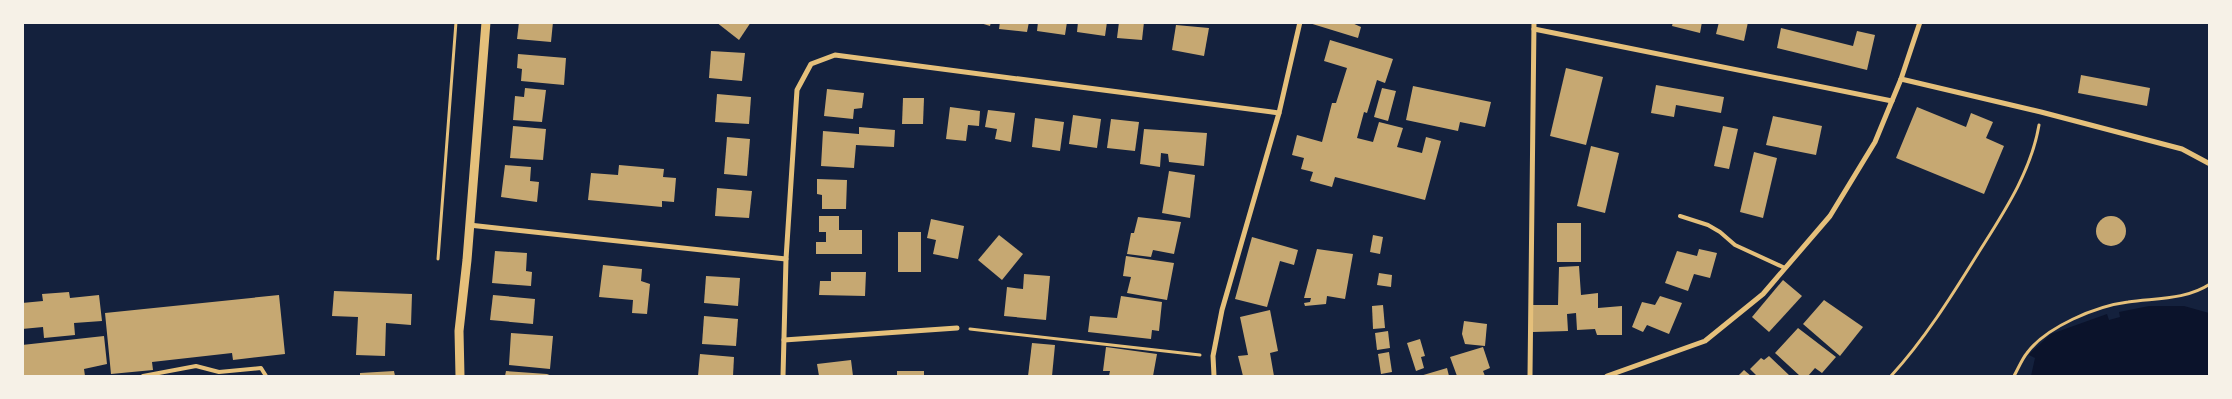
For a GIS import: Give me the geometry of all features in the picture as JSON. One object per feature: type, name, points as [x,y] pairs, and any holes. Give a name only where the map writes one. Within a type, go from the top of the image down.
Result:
[{"type":"street","points":[[460,376],[459,331],[486,22]]},
{"type":"street","points":[[1214,376],[1213,356],[1222,310],[1279,113],[1300,22]]},
{"type":"street","points":[[1530,376],[1534,22]]},
{"type":"street","points":[[1607,376],[1705,341],[1762,294],[1785,268],[1830,216],[1875,142],[1901,79],[1920,22]]},
{"type":"street","points":[[1534,29],[1892,101]]},
{"type":"street","points":[[783,376],[786,259],[797,90],[811,64],[835,55],[1279,113]]},
{"type":"street","points":[[1901,79],[2041,112],[2182,150],[2210,164]]},
{"type":"street","points":[[469,225],[786,259]]},
{"type":"street","points":[[784,340],[957,328]]},
{"type":"lane","points":[[1680,216],[1708,225],[1720,232],[1735,245],[1785,268]]},
{"type":"lane","points":[[143,376],[196,366],[219,372],[261,368],[266,376]]},
{"type":"path","points":[[438,259],[456,22]]},
{"type":"path","points":[[1891,376],[1907,359],[1956,288],[1994,227],[2020,180],[2035,147],[2041,112]]},
{"type":"path","points":[[2014,376],[2027,352],[2052,331],[2087,311],[2126,302],[2177,297],[2203,289],[2210,284]]},
{"type":"path","points":[[957,328],[1213,356]]},
{"type":"water","points":[[2149,306],[2184,306],[2209,313],[2209,376],[2031,376],[2035,358],[2029,355],[2051,334],[2107,314],[2109,320],[2120,317],[2119,312]]},
{"type":"building","points":[[519,22],[553,22],[551,42],[517,39]]},
{"type":"building","points":[[716,22],[751,22],[739,40]]},
{"type":"building","points":[[977,22],[991,22],[990,26]]},
{"type":"building","points":[[1000,22],[1029,22],[1027,32],[999,29]]},
{"type":"building","points":[[1038,22],[1067,22],[1065,35],[1037,31]]},
{"type":"building","points":[[1078,22],[1107,22],[1105,36],[1077,32]]},
{"type":"building","points":[[1119,22],[1144,22],[1142,40],[1117,38]]},
{"type":"building","points":[[1306,22],[1350,22],[1361,27],[1358,38]]},
{"type":"building","points":[[1673,22],[1702,22],[1700,33],[1672,26]]},
{"type":"building","points":[[1719,22],[1748,22],[1744,41],[1716,34]]},
{"type":"building","points":[[1176,25],[1209,28],[1204,56],[1172,50]]},
{"type":"building","points":[[1781,28],[1853,46],[1857,31],[1875,35],[1867,70],[1777,48]]},
{"type":"building","points":[[1330,40],[1393,59],[1385,83],[1377,80],[1367,113],[1364,112],[1357,138],[1373,142],[1379,122],[1403,128],[1397,147],[1422,153],[1426,137],[1441,141],[1425,200],[1335,177],[1332,187],[1310,181],[1313,172],[1301,169],[1304,158],[1292,155],[1297,135],[1322,142],[1332,103],[1336,103],[1347,68],[1324,61]]},
{"type":"building","points":[[711,51],[745,53],[742,81],[709,78]]},
{"type":"building","points":[[518,54],[566,58],[564,85],[521,81],[522,69],[517,68]]},
{"type":"building","points":[[1566,68],[1603,77],[1586,145],[1550,136]]},
{"type":"building","points":[[2081,75],[2150,88],[2147,106],[2078,93]]},
{"type":"building","points":[[1656,85],[1724,97],[1721,113],[1676,105],[1674,117],[1651,113]]},
{"type":"building","points":[[1413,86],[1491,102],[1485,127],[1460,122],[1458,131],[1406,120]]},
{"type":"building","points":[[525,88],[546,90],[542,122],[513,120],[515,96],[524,97]]},
{"type":"building","points":[[1382,88],[1396,91],[1388,121],[1374,117]]},
{"type":"building","points":[[827,89],[864,93],[862,108],[854,109],[853,119],[824,116]]},
{"type":"building","points":[[717,94],[751,97],[749,124],[715,122]]},
{"type":"building","points":[[903,98],[924,98],[923,124],[902,124]]},
{"type":"building","points":[[950,107],[980,111],[979,126],[968,125],[966,141],[946,139]]},
{"type":"building","points":[[1917,107],[1966,127],[1971,113],[1993,122],[1986,138],[2004,146],[1984,194],[1896,158]]},
{"type":"building","points":[[988,110],[1015,113],[1011,142],[995,139],[997,129],[985,127]]},
{"type":"building","points":[[1073,115],[1101,119],[1097,148],[1069,144]]},
{"type":"building","points":[[1773,116],[1822,126],[1816,155],[1766,145]]},
{"type":"building","points":[[1035,118],[1064,122],[1060,151],[1032,147]]},
{"type":"building","points":[[1111,119],[1139,122],[1135,151],[1107,148]]},
{"type":"building","points":[[513,126],[546,129],[543,160],[510,158]]},
{"type":"building","points":[[1723,126],[1738,129],[1729,169],[1714,166]]},
{"type":"building","points":[[859,127],[895,130],[894,147],[856,145],[854,168],[821,166],[823,131],[859,134]]},
{"type":"building","points":[[1144,129],[1207,133],[1204,166],[1169,162],[1168,154],[1161,153],[1160,167],[1140,164]]},
{"type":"building","points":[[727,137],[750,139],[747,176],[724,174]]},
{"type":"building","points":[[1591,146],[1619,153],[1605,213],[1577,206]]},
{"type":"building","points":[[1754,152],[1777,158],[1763,218],[1740,212]]},
{"type":"building","points":[[505,165],[531,167],[530,181],[539,182],[537,202],[501,197]]},
{"type":"building","points":[[619,165],[664,169],[663,177],[676,178],[674,202],[662,201],[662,207],[588,200],[591,173],[618,175]]},
{"type":"building","points":[[1169,171],[1195,175],[1190,218],[1162,213]]},
{"type":"building","points":[[817,179],[847,180],[846,209],[822,209],[822,195],[817,194]]},
{"type":"building","points":[[717,188],[752,191],[749,218],[715,216]]},
{"type":"building","points":[[819,216],[839,216],[839,230],[862,230],[862,254],[816,254],[816,242],[826,242],[826,232],[819,232]]},
{"type":"building","points":[[2111,216],[2117,217],[2125,225],[2125,237],[2117,245],[2111,246],[2105,245],[2097,237],[2096,231],[2097,225],[2105,217]]},
{"type":"building","points":[[1138,217],[1181,222],[1174,254],[1153,250],[1151,257],[1127,254],[1131,233],[1134,233]]},
{"type":"building","points":[[931,219],[964,226],[958,259],[933,254],[936,240],[927,238]]},
{"type":"building","points":[[1557,223],[1581,223],[1581,262],[1557,262]]},
{"type":"building","points":[[898,232],[921,232],[921,272],[898,272]]},
{"type":"building","points":[[999,235],[1023,254],[1002,280],[978,260]]},
{"type":"building","points":[[1373,235],[1383,237],[1380,254],[1370,252]]},
{"type":"building","points":[[1252,237],[1298,250],[1294,265],[1280,261],[1267,307],[1235,299]]},
{"type":"building","points":[[1317,249],[1353,254],[1345,299],[1327,296],[1326,304],[1305,306],[1304,303],[1310,302],[1311,298],[1304,298]]},
{"type":"building","points":[[1699,249],[1717,253],[1710,278],[1694,274],[1688,291],[1665,283],[1677,251],[1697,256]]},
{"type":"building","points":[[495,251],[527,253],[526,271],[532,272],[531,286],[492,283]]},
{"type":"building","points":[[1126,256],[1174,263],[1167,300],[1127,293],[1131,277],[1123,276]]},
{"type":"building","points":[[603,265],[642,269],[641,281],[650,284],[647,314],[632,313],[633,300],[599,297]]},
{"type":"building","points":[[1579,266],[1581,295],[1598,293],[1598,308],[1622,306],[1622,335],[1597,335],[1595,329],[1577,330],[1576,313],[1567,314],[1568,331],[1533,332],[1533,305],[1558,305],[1559,267]]},
{"type":"building","points":[[831,272],[866,272],[865,296],[819,295],[820,281],[831,281]]},
{"type":"building","points":[[1379,273],[1392,275],[1391,287],[1377,285]]},
{"type":"building","points":[[1024,274],[1050,276],[1046,320],[1004,316],[1007,287],[1023,289]]},
{"type":"building","points":[[706,276],[740,278],[738,306],[704,303]]},
{"type":"building","points":[[1783,280],[1802,296],[1769,332],[1752,317]]},
{"type":"building","points":[[334,291],[412,294],[411,325],[386,323],[385,356],[356,355],[358,317],[332,316]]},
{"type":"building","points":[[69,292],[70,298],[99,295],[102,321],[74,323],[75,335],[44,338],[43,327],[22,329],[22,303],[43,301],[42,294]]},
{"type":"building","points":[[279,295],[285,354],[233,360],[232,353],[152,362],[153,370],[111,374],[105,313]]},
{"type":"building","points":[[493,295],[535,299],[533,324],[490,320]]},
{"type":"building","points":[[1121,296],[1162,302],[1159,331],[1152,330],[1151,339],[1088,332],[1090,316],[1117,318]]},
{"type":"building","points":[[1660,296],[1682,303],[1669,334],[1647,325],[1643,332],[1632,327],[1642,302],[1655,305]]},
{"type":"building","points":[[1824,300],[1863,327],[1840,356],[1803,324]]},
{"type":"building","points":[[1383,305],[1385,328],[1373,329],[1372,306]]},
{"type":"building","points":[[1270,310],[1278,351],[1270,353],[1274,376],[1243,376],[1238,356],[1248,355],[1240,317]]},
{"type":"building","points":[[704,316],[738,319],[736,346],[702,344]]},
{"type":"building","points":[[1464,321],[1487,324],[1485,346],[1465,344],[1462,334]]},
{"type":"building","points":[[1798,328],[1836,357],[1822,373],[1815,368],[1808,376],[1800,376],[1775,353]]},
{"type":"building","points":[[1388,331],[1390,348],[1377,350],[1375,333]]},
{"type":"building","points":[[511,333],[553,336],[550,369],[509,365]]},
{"type":"building","points":[[104,336],[107,364],[84,369],[85,376],[22,376],[22,345]]},
{"type":"building","points":[[1420,339],[1425,356],[1421,357],[1424,368],[1416,371],[1407,343]]},
{"type":"building","points":[[1032,343],[1055,345],[1052,376],[1028,376]]},
{"type":"building","points":[[1106,347],[1157,354],[1153,376],[1109,376],[1110,371],[1103,371]]},
{"type":"building","points":[[1483,347],[1490,368],[1483,371],[1485,376],[1457,376],[1450,357]]},
{"type":"building","points":[[1389,352],[1392,372],[1381,374],[1378,354]]},
{"type":"building","points":[[700,354],[734,357],[733,376],[698,376]]},
{"type":"building","points":[[1769,356],[1790,376],[1757,376],[1750,369],[1761,358],[1764,360]]},
{"type":"building","points":[[851,360],[853,376],[819,376],[817,364]]},
{"type":"building","points":[[1447,368],[1449,376],[1420,376]]},
{"type":"building","points":[[1744,370],[1751,376],[1738,376]]},
{"type":"building","points":[[394,371],[395,376],[360,376],[360,373]]},
{"type":"building","points":[[506,371],[547,374],[552,376],[505,376]]},
{"type":"building","points":[[897,371],[924,371],[924,376],[897,376]]}]
